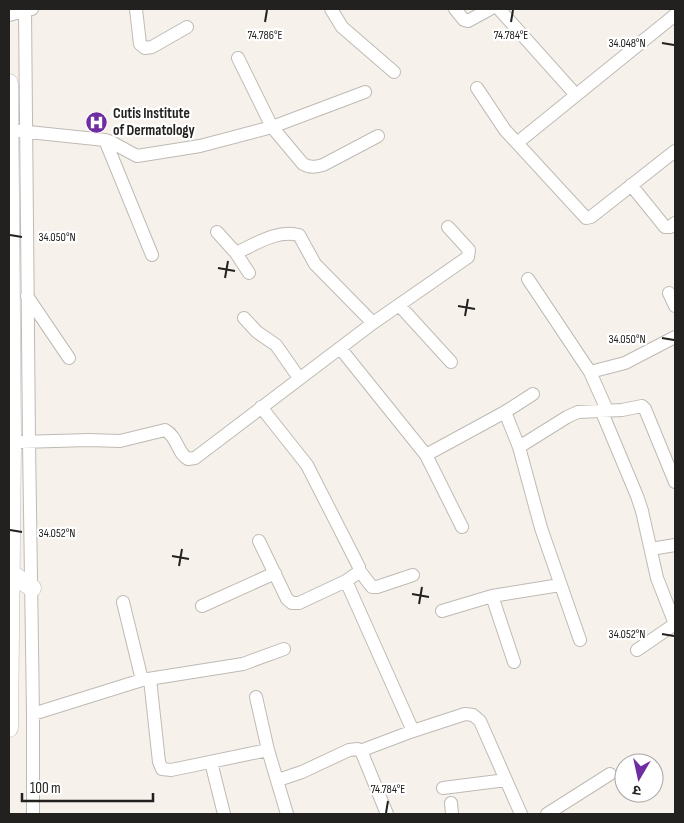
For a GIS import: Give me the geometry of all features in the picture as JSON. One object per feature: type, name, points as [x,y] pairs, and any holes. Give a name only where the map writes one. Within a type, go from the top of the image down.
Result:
[{"type":"highway","points":[[9,83],[18,131],[20,442],[11,573],[9,728]]},
{"type":"highway","points":[[11,573],[32,588]]},
{"type":"street","points":[[9,15],[27,9],[18,131],[27,296],[20,442],[32,588],[33,814]]},
{"type":"street","points":[[136,9],[140,44],[145,48],[152,47],[187,27]]},
{"type":"street","points":[[331,9],[342,27],[394,72]]},
{"type":"street","points":[[455,9],[464,20],[468,21],[490,9]]},
{"type":"street","points":[[498,9],[576,94]]},
{"type":"street","points":[[517,143],[675,15]]},
{"type":"street","points":[[238,58],[272,127],[303,164],[314,168],[323,165],[378,136]]},
{"type":"street","points":[[477,88],[499,122],[586,218],[591,217],[675,151]]},
{"type":"street","points":[[18,131],[105,140],[131,154],[143,156],[200,146],[272,127],[364,92]]},
{"type":"street","points":[[105,140],[152,255]]},
{"type":"street","points":[[631,185],[665,227],[670,227],[675,223]]},
{"type":"street","points":[[20,442],[120,441],[135,439],[165,430],[174,437],[182,456],[191,459],[195,458],[373,323],[468,257],[469,250],[448,227]]},
{"type":"street","points":[[217,232],[236,253],[249,273]]},
{"type":"street","points":[[236,253],[272,237],[292,234],[299,235],[315,264],[373,323]]},
{"type":"street","points":[[528,279],[590,372],[637,496],[657,578],[675,624],[637,650]]},
{"type":"street","points":[[669,293],[675,306]]},
{"type":"street","points":[[27,296],[69,358]]},
{"type":"street","points":[[399,305],[451,362]]},
{"type":"street","points":[[244,318],[257,332],[276,345],[299,378]]},
{"type":"street","points":[[590,372],[625,363],[675,337]]},
{"type":"street","points":[[340,348],[426,455],[462,527]]},
{"type":"street","points":[[426,455],[505,412],[533,394]]},
{"type":"street","points":[[519,447],[572,414],[583,411],[622,410],[640,406],[644,407],[675,482]]},
{"type":"street","points":[[261,407],[307,464],[359,570],[370,586],[374,587],[413,575]]},
{"type":"street","points":[[505,412],[519,447],[541,528],[580,640]]},
{"type":"street","points":[[260,541],[287,599],[295,604],[346,581],[357,574],[359,570]]},
{"type":"street","points":[[651,549],[675,545]]},
{"type":"street","points":[[202,606],[275,573]]},
{"type":"street","points":[[346,581],[413,730]]},
{"type":"street","points":[[442,611],[492,596],[560,585]]},
{"type":"street","points":[[492,596],[514,662]]},
{"type":"street","points":[[123,602],[146,680],[160,766],[166,771],[268,750]]},
{"type":"street","points":[[33,714],[146,680],[242,664],[284,649]]},
{"type":"street","points":[[256,697],[268,750],[287,814]]},
{"type":"street","points":[[278,780],[302,772],[349,750],[360,750],[413,730],[465,714],[473,715],[480,721],[521,814]]},
{"type":"street","points":[[360,750],[387,814]]},
{"type":"street","points":[[211,762],[224,814]]},
{"type":"street","points":[[547,814],[610,774]]},
{"type":"street","points":[[443,788],[506,780]]},
{"type":"place","name":"Cutis Institute of Dermatology","points":[[97,122]]}]
